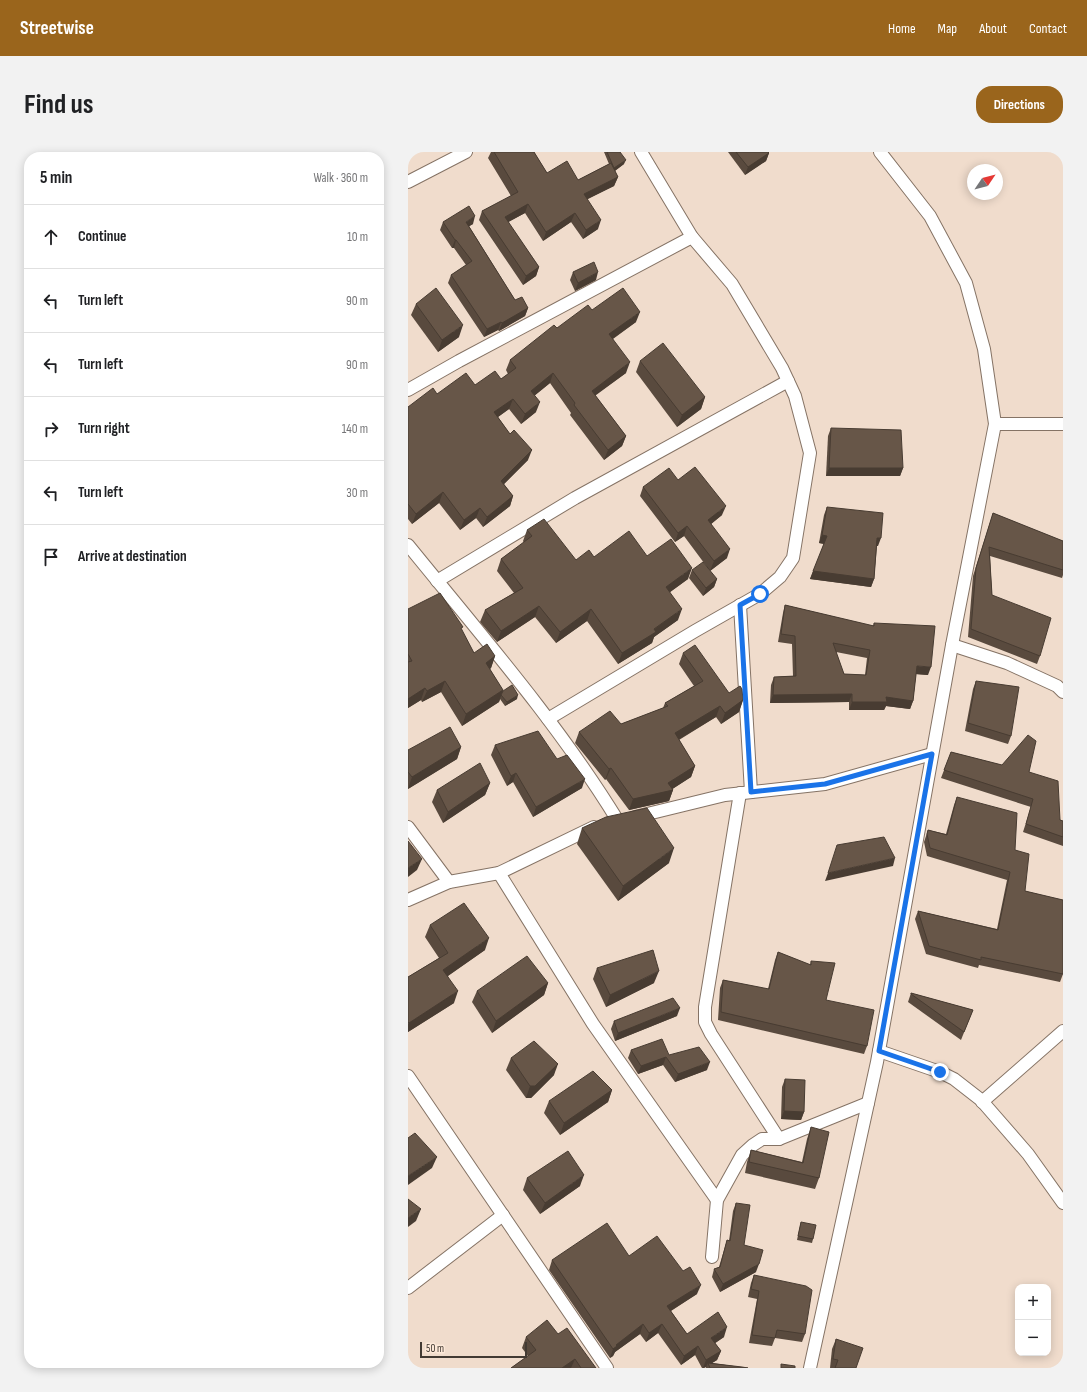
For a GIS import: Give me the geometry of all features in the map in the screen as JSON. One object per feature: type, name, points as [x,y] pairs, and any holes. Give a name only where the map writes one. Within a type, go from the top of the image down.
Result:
[{"type":"street","points":[[408,182],[466,152]]},
{"type":"street","points":[[548,719],[760,594],[780,577],[793,558],[810,453],[795,396],[782,368],[732,284],[692,237],[641,152]]},
{"type":"street","points":[[810,1368],[879,1051],[952,645],[995,424],[984,349],[966,283],[930,216],[880,152]]},
{"type":"street","points":[[408,390],[459,361],[692,237]]},
{"type":"street","points":[[437,581],[575,498],[788,380]]},
{"type":"street","points":[[995,424],[1063,424]]},
{"type":"street","points":[[408,545],[548,719],[599,790],[618,821]]},
{"type":"street","points":[[740,605],[746,793],[708,986],[704,1022],[779,1139]]},
{"type":"street","points":[[952,645],[1007,663],[1057,686],[1063,692]]},
{"type":"street","points":[[408,900],[449,882],[499,873],[593,827],[725,795],[825,784],[932,754]]},
{"type":"street","points":[[408,827],[449,882]]},
{"type":"street","points":[[499,873],[593,1024],[717,1200]]},
{"type":"street","points":[[982,1102],[1063,1031]]},
{"type":"street","points":[[879,1051],[940,1072],[954,1079],[982,1102],[1028,1154],[1063,1203]]},
{"type":"street","points":[[408,1076],[607,1368]]},
{"type":"street","points":[[712,1257],[717,1200],[742,1155],[762,1139],[779,1139],[868,1103]]},
{"type":"street","points":[[408,1288],[502,1215]]},
{"type":"building","points":[[494,152],[534,152],[547,173],[567,161],[578,180],[611,163],[618,177],[584,194],[601,220],[586,230],[575,213],[546,232],[528,204],[505,217],[539,267],[526,276],[482,211],[518,192]]},
{"type":"building","points":[[607,152],[620,152],[626,160],[614,168]]},
{"type":"building","points":[[736,152],[768,152],[769,153],[748,167]]},
{"type":"building","points":[[469,206],[475,216],[466,222],[515,300],[522,297],[528,308],[502,323],[501,322],[487,329],[451,275],[472,261],[443,222]]},
{"type":"building","points":[[594,262],[598,272],[578,283],[573,272]]},
{"type":"building","points":[[436,288],[463,325],[442,340],[416,304]]},
{"type":"building","points":[[623,288],[640,312],[609,334],[630,362],[592,391],[626,436],[608,450],[574,405],[575,403],[553,373],[531,391],[540,402],[525,414],[513,399],[494,412],[510,434],[514,430],[532,450],[501,481],[513,496],[487,517],[480,508],[464,520],[443,492],[416,514],[408,504],[408,407],[433,388],[437,394],[466,373],[475,385],[495,371],[501,379],[516,368],[510,360],[554,325],[557,328],[588,305],[592,310]]},
{"type":"building","points":[[663,343],[705,397],[682,415],[640,361]]},
{"type":"building","points":[[831,428],[901,430],[903,468],[829,468]]},
{"type":"building","points":[[695,467],[726,506],[708,520],[730,549],[714,561],[687,526],[678,533],[643,487],[669,468],[678,480]]},
{"type":"building","points":[[827,507],[883,513],[881,538],[877,538],[874,579],[813,571],[827,536],[822,535]]},
{"type":"building","points":[[993,513],[1063,541],[1063,570],[989,547],[992,595],[1051,618],[1040,656],[971,629],[976,568]]},
{"type":"building","points":[[544,519],[576,560],[589,550],[594,557],[629,531],[647,556],[671,539],[692,568],[666,587],[682,609],[654,629],[656,632],[622,653],[591,609],[560,632],[539,606],[501,631],[485,610],[523,588],[501,559],[532,536],[527,530]]},
{"type":"building","points":[[703,562],[717,579],[706,588],[692,570]]},
{"type":"building","points":[[440,593],[463,627],[461,628],[474,653],[487,644],[495,656],[486,663],[503,690],[466,714],[445,681],[427,691],[425,688],[408,699],[408,662],[412,661],[408,654],[408,609]]},
{"type":"building","points":[[785,605],[874,626],[874,623],[935,626],[931,667],[917,666],[913,701],[886,697],[887,702],[852,702],[852,694],[773,695],[774,677],[796,676],[795,636],[781,634]],"holes":[[[833,643],[870,650],[866,675],[844,674]]]},
{"type":"building","points":[[695,645],[729,693],[740,686],[742,689],[743,700],[725,713],[720,706],[675,733],[695,766],[668,783],[673,790],[633,799],[611,768],[609,769],[579,732],[610,711],[621,724],[668,706],[665,703],[703,681],[683,653]]},
{"type":"building","points":[[976,681],[1019,687],[1011,736],[968,723]]},
{"type":"building","points":[[512,685],[518,695],[507,702],[501,695],[503,691]]},
{"type":"building","points":[[450,727],[461,747],[412,777],[408,772],[408,750]]},
{"type":"building","points":[[538,731],[557,759],[567,755],[585,779],[536,807],[516,773],[511,776],[495,745]]},
{"type":"building","points":[[1028,735],[1036,741],[1029,772],[1058,781],[1060,820],[1063,821],[1063,837],[1026,824],[1033,799],[944,770],[951,752],[1002,765]]},
{"type":"building","points":[[480,763],[490,783],[448,812],[437,790]]},
{"type":"building","points":[[957,797],[1017,813],[1015,850],[1029,854],[1025,891],[1063,900],[1063,974],[981,957],[981,960],[929,946],[918,911],[998,930],[1010,872],[930,848],[927,834],[928,830],[947,835]]},
{"type":"building","points":[[647,808],[674,848],[623,886],[582,828],[606,817]]},
{"type":"building","points":[[884,837],[895,858],[828,873],[837,845]]},
{"type":"building","points":[[408,841],[422,859],[408,868]]},
{"type":"building","points":[[464,903],[489,938],[443,970],[458,991],[409,1023],[408,977],[448,953],[430,925]]},
{"type":"building","points":[[653,950],[659,971],[610,995],[597,968]]},
{"type":"building","points":[[778,952],[811,965],[811,961],[835,963],[826,1000],[874,1010],[867,1046],[721,1012],[723,980],[769,989]]},
{"type":"building","points":[[527,956],[548,983],[496,1021],[477,991]]},
{"type":"building","points":[[911,994],[973,1010],[964,1032]]},
{"type":"building","points":[[673,998],[680,1008],[618,1033],[614,1021]]},
{"type":"building","points":[[662,1039],[669,1055],[699,1047],[710,1062],[678,1074],[666,1057],[641,1066],[631,1050]]},
{"type":"building","points":[[534,1041],[558,1064],[535,1086],[530,1086],[511,1058]]},
{"type":"building","points":[[593,1071],[612,1090],[564,1123],[549,1101]]},
{"type":"building","points":[[785,1079],[805,1080],[804,1112],[784,1111]]},
{"type":"building","points":[[811,1127],[829,1132],[819,1178],[749,1162],[751,1150],[803,1163]]},
{"type":"building","points":[[415,1133],[437,1157],[408,1176],[408,1138]]},
{"type":"building","points":[[568,1151],[584,1175],[545,1203],[527,1178]]},
{"type":"building","points":[[408,1199],[421,1209],[408,1218]]},
{"type":"building","points":[[736,1203],[750,1205],[744,1245],[763,1250],[759,1264],[723,1284],[714,1269],[720,1267],[727,1240],[730,1241]]},
{"type":"building","points":[[801,1222],[816,1225],[813,1239],[798,1236]]},
{"type":"building","points":[[607,1223],[629,1256],[657,1236],[683,1271],[690,1267],[701,1285],[667,1306],[687,1334],[718,1312],[727,1327],[711,1338],[721,1351],[706,1360],[698,1346],[684,1356],[662,1324],[649,1333],[643,1324],[613,1349],[552,1260]]},
{"type":"building","points":[[754,1275],[806,1286],[812,1290],[805,1334],[777,1330],[775,1338],[752,1335],[759,1291],[751,1289]]},
{"type":"building","points":[[547,1320],[558,1334],[567,1328],[596,1368],[581,1368],[575,1359],[562,1368],[511,1368],[536,1350],[526,1337]]},
{"type":"building","points":[[836,1339],[863,1348],[856,1368],[835,1368],[838,1360],[833,1359]]},
{"type":"building","points":[[708,1363],[742,1367],[748,1368],[710,1368]]},
{"type":"building","points":[[781,1364],[795,1366],[795,1368],[781,1368]]},
{"type":"route","points":[[760,594],[740,605],[751,792],[825,784],[932,754],[879,1051],[940,1072]]}]
